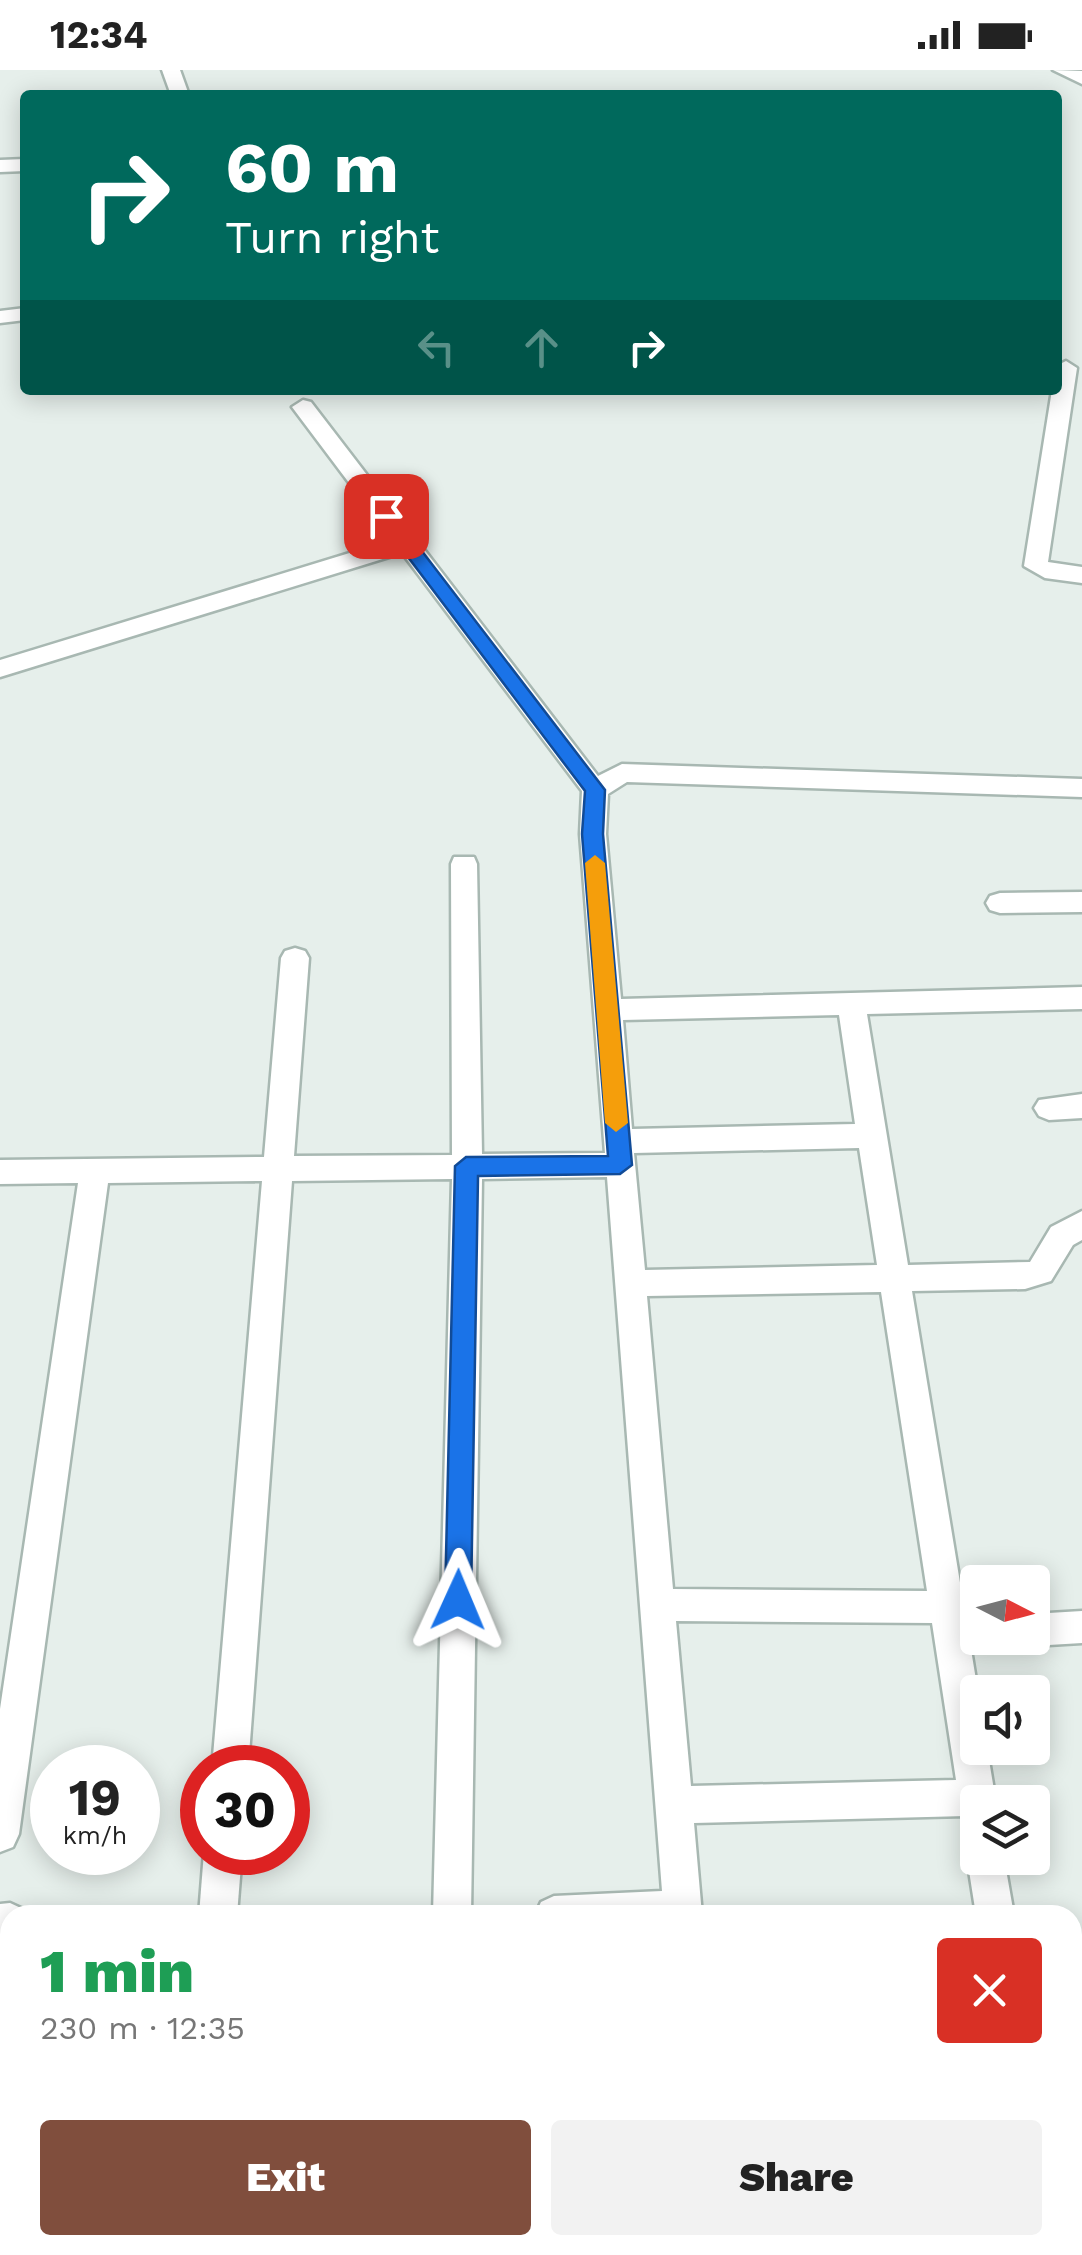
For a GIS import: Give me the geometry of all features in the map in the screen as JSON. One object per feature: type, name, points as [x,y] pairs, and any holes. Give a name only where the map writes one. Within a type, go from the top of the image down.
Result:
[{"type":"street","points":[[1062,70],[1082,78]]},
{"type":"street","points":[[1062,393],[1066,368]]},
{"type":"street","points":[[1062,395],[1036,566],[1042,571],[1082,574]]},
{"type":"street","points":[[303,408],[595,790],[592,834],[681,1905]]},
{"type":"street","points":[[0,669],[406,543]]},
{"type":"street","points":[[595,790],[622,773],[1082,788]]},
{"type":"street","points":[[452,1905],[466,1166],[464,864]]},
{"type":"street","points":[[1000,903],[1082,902]]},
{"type":"street","points":[[232,1745],[295,958]]},
{"type":"street","points":[[607,1010],[1082,998]]},
{"type":"street","points":[[851,1004],[894,1278],[958,1626],[975,1785]]},
{"type":"street","points":[[1049,1108],[1082,1106]]},
{"type":"street","points":[[0,1172],[466,1166],[872,1136]]},
{"type":"street","points":[[0,1834],[96,1171]]},
{"type":"street","points":[[630,1283],[1025,1276],[1040,1272],[1062,1236],[1082,1224]]},
{"type":"street","points":[[656,1605],[958,1626]]},
{"type":"street","points":[[1050,1629],[1082,1627]]},
{"type":"street","points":[[674,1805],[960,1801]]},
{"type":"street","points":[[219,1905],[221,1875]]},
{"type":"street","points":[[988,1875],[993,1905]]},
{"type":"slow traffic","points":[[595,863],[616,1123]]},
{"type":"route","points":[[386,516],[595,790],[592,834],[620,1165],[466,1166],[458,1600]]}]
